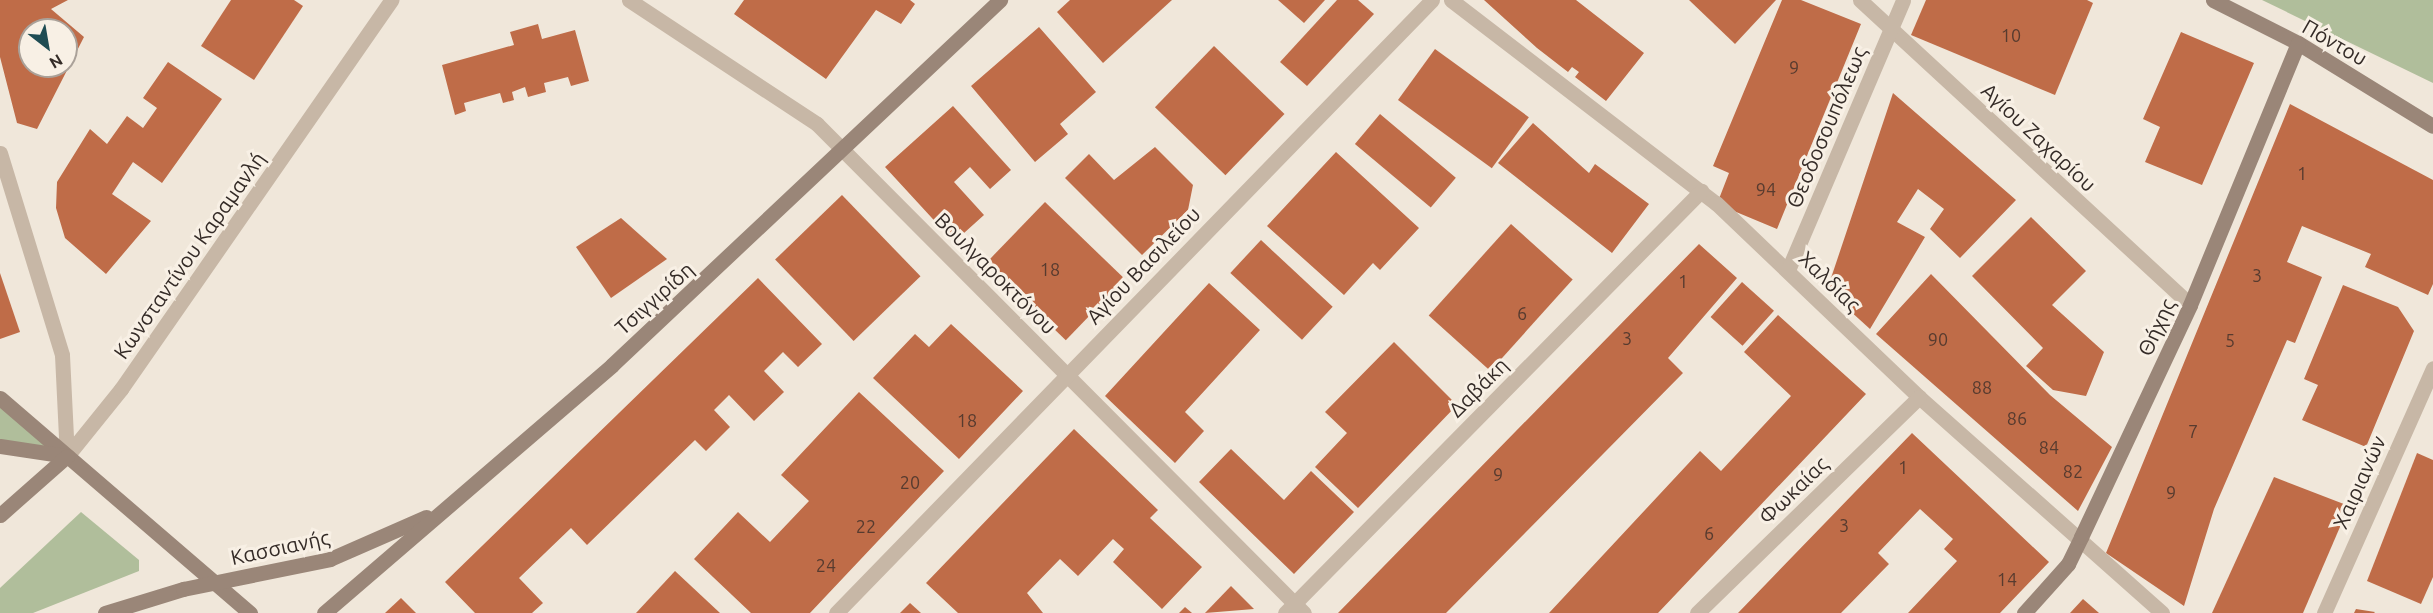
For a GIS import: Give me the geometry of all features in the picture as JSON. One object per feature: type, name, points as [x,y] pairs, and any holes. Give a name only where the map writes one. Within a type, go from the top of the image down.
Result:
[{"type":"main road","name":"Τσιγγιρίδη","points":[[324,613],[455,500],[846,151],[1000,0]]},
{"type":"main road","name":"Πόντου","points":[[2213,0],[2298,43],[2433,126]]},
{"type":"main road","name":"Θήχης","points":[[2024,613],[2068,564],[2081,537],[2190,305],[2298,43]]},
{"type":"main road","points":[[0,398],[250,613]]},
{"type":"main road","points":[[0,446],[67,456]]},
{"type":"main road","name":"Κωνσταντίνου Καραμανλή","points":[[0,515],[67,456]]},
{"type":"main road","name":"Κασσιανής","points":[[105,613],[215,582],[355,550],[455,500]]},
{"type":"street","name":"Κωνσταντίνου Καραμανλή","points":[[67,456],[121,389],[391,0]]},
{"type":"street","name":"Βουλγαροκτόνου","points":[[629,0],[776,93],[846,151],[1066,372],[1294,610]]},
{"type":"street","name":"Αγίου Βασιλείου","points":[[836,613],[1066,372],[1432,0]]},
{"type":"street","name":"Χαλδίας","points":[[1452,0],[1701,191],[1788,270],[1919,397],[2081,537],[2163,613]]},
{"type":"street","name":"Αγίου Ζαχαρίου","points":[[1860,0],[2190,305]]},
{"type":"street","name":"Θεοδοσουπόλεως","points":[[1788,270],[1903,0]]},
{"type":"street","points":[[0,153],[62,355],[67,456]]},
{"type":"street","name":"Δαβάκη","points":[[1294,610],[1701,191]]},
{"type":"street","name":"Χαιριανών","points":[[2324,613],[2433,368]]},
{"type":"street","name":"Φωκαίας","points":[[1697,613],[1919,397]]},
{"type":"green space","points":[[2262,0],[2433,0],[2433,83]]},
{"type":"green space","points":[[0,399],[65,455],[0,444]]},
{"type":"green space","points":[[81,512],[139,560],[139,571],[33,613],[0,613],[0,588]]},
{"type":"building","points":[[0,0],[68,0],[51,9],[62,18],[18,18],[18,78],[63,78],[37,129],[17,123],[0,57]]},
{"type":"building","points":[[231,0],[294,0],[303,6],[254,80],[201,46]]},
{"type":"building","points":[[744,0],[910,0],[915,4],[901,24],[876,10],[826,79],[734,14]]},
{"type":"building","points":[[1070,0],[1172,0],[1103,63],[1057,12]]},
{"type":"building","points":[[1278,0],[1325,0],[1304,23]]},
{"type":"building","points":[[1337,0],[1358,0],[1374,14],[1307,86],[1280,62]]},
{"type":"building","points":[[1484,0],[1576,0],[1644,53],[1606,101],[1575,77],[1579,72],[1572,67],[1568,72],[1537,48]]},
{"type":"building","points":[[1689,0],[1776,0],[1735,44]]},
{"type":"building","points":[[1782,0],[1801,0],[1861,24],[1777,229],[1717,204],[1729,173],[1713,166]]},
{"type":"building","points":[[1926,0],[2087,0],[2093,3],[2055,95],[1911,35]]},
{"type":"building","points":[[538,24],[542,39],[575,30],[589,81],[571,86],[568,77],[544,83],[546,92],[528,97],[525,87],[512,92],[514,100],[503,103],[500,93],[464,103],[466,111],[455,115],[442,65],[514,45],[510,32]]},
{"type":"building","points":[[1039,27],[1096,92],[1060,124],[1068,134],[1035,162],[971,86]]},
{"type":"building","points":[[78,32],[84,37],[78,49]]},
{"type":"building","points":[[2181,32],[2254,63],[2202,185],[2145,162],[2160,127],[2143,119]]},
{"type":"building","points":[[1214,46],[1284,114],[1225,175],[1155,107]]},
{"type":"building","points":[[1435,49],[1529,117],[1492,168],[1398,100]]},
{"type":"building","points":[[168,62],[222,99],[162,183],[133,162],[112,194],[151,221],[106,274],[65,238],[56,208],[57,182],[90,129],[107,144],[127,116],[143,128],[157,108],[143,98]]},
{"type":"building","points":[[1893,93],[2016,200],[1960,258],[1930,229],[1944,209],[1918,189],[1897,222],[1925,237],[1870,329],[1827,290]]},
{"type":"building","points":[[2290,104],[2433,180],[2433,284],[2428,295],[2365,267],[2371,254],[2302,226],[2287,262],[2322,277],[2295,343],[2287,340],[2214,509],[2184,606],[2106,553]]},
{"type":"building","points":[[953,106],[1011,170],[990,189],[970,167],[954,182],[984,215],[954,242],[885,167]]},
{"type":"building","points":[[1380,114],[1456,178],[1431,208],[1355,144]]},
{"type":"building","points":[[1533,123],[1589,173],[1595,164],[1649,204],[1612,253],[1498,163]]},
{"type":"building","points":[[1155,147],[1193,185],[1188,210],[1142,255],[1065,178],[1089,154],[1114,180]]},
{"type":"building","points":[[1336,152],[1419,228],[1380,270],[1373,263],[1344,295],[1267,226]]},
{"type":"building","points":[[842,195],[920,276],[854,341],[775,260]]},
{"type":"building","points":[[1045,202],[1125,279],[1066,340],[986,263]]},
{"type":"building","points":[[2031,217],[2086,271],[2052,305],[2104,352],[2086,396],[2053,390],[2026,366],[2043,348],[1972,276]]},
{"type":"building","points":[[621,218],[667,259],[611,298],[576,247]]},
{"type":"building","points":[[1511,224],[1573,280],[1490,371],[1429,315]]},
{"type":"building","points":[[1261,240],[1333,307],[1302,340],[1230,273]]},
{"type":"building","points":[[1699,244],[1737,278],[1668,358],[1683,373],[1446,613],[1338,613]]},
{"type":"building","points":[[0,273],[20,332],[0,339]]},
{"type":"building","points":[[1931,274],[2050,395],[2112,447],[2078,511],[1876,334]]},
{"type":"building","points":[[758,278],[822,344],[798,367],[783,352],[764,371],[784,392],[754,421],[729,395],[714,410],[730,427],[706,451],[695,440],[587,545],[571,528],[519,578],[543,603],[532,613],[475,613],[445,582]]},
{"type":"building","points":[[1742,282],[1774,311],[1743,346],[1711,317]]},
{"type":"building","points":[[1209,283],[1260,330],[1185,412],[1204,431],[1175,463],[1105,396]]},
{"type":"building","points":[[2343,285],[2398,307],[2414,331],[2366,447],[2302,420],[2318,385],[2304,379]]},
{"type":"building","points":[[1778,315],[1866,394],[1658,613],[1549,613],[1700,451],[1721,471],[1791,396],[1744,352]]},
{"type":"building","points":[[951,324],[1023,391],[959,459],[873,378],[915,334],[929,347]]},
{"type":"building","points":[[1394,342],[1457,405],[1358,508],[1315,467],[1347,433],[1325,412]]},
{"type":"building","points":[[859,392],[944,471],[810,613],[751,613],[694,559],[738,512],[770,542],[809,501],[781,475]]},
{"type":"building","points":[[1074,429],[1158,510],[1150,518],[1202,567],[1162,609],[1113,562],[1124,549],[1113,539],[1078,576],[1060,559],[1027,593],[1043,613],[958,613],[926,583]]},
{"type":"building","points":[[1912,433],[2049,562],[2000,613],[1908,613],[1957,561],[1944,549],[1953,539],[1920,509],[1878,553],[1889,564],[1841,613],[1738,613]]},
{"type":"building","points":[[1231,449],[1284,500],[1311,471],[1354,512],[1294,574],[1199,482]]},
{"type":"building","points":[[2417,453],[2433,460],[2433,577],[2421,604],[2367,581]]},
{"type":"building","points":[[2274,477],[2349,506],[2303,613],[2212,613]]},
{"type":"building","points":[[675,571],[720,613],[636,613]]},
{"type":"building","points":[[1231,586],[1254,609],[1205,613]]},
{"type":"building","points":[[401,598],[416,613],[385,613]]},
{"type":"building","points":[[2083,599],[2099,613],[2070,613]]},
{"type":"building","points":[[910,603],[921,613],[900,613]]},
{"type":"building","points":[[1185,607],[1192,613],[1179,613]]},
{"type":"building","points":[[2356,609],[2375,612],[2354,613]]}]
